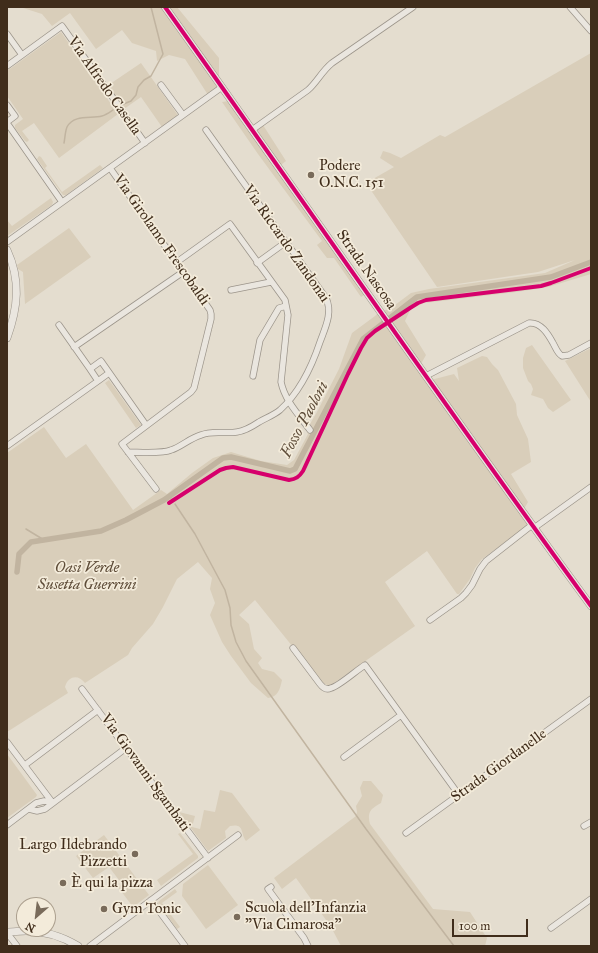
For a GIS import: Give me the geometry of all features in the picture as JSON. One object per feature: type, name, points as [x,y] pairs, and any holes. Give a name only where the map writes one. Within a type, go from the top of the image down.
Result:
[{"type":"street","name":"Strada Nascosa","points":[[165,7],[533,527],[591,606]]},
{"type":"street","points":[[252,130],[308,90],[324,70],[332,63],[413,7]]},
{"type":"street","points":[[570,7],[591,31]]},
{"type":"street","name":"Via Alfredo Casella","points":[[7,66],[62,26],[145,143]]},
{"type":"street","points":[[7,34],[22,55]]},
{"type":"street","points":[[162,85],[183,115]]},
{"type":"street","points":[[7,242],[222,87]]},
{"type":"street","points":[[7,105],[15,116],[7,122],[62,202]]},
{"type":"street","name":"Via Riccardo Zandonai","points":[[128,452],[170,451],[201,434],[214,432],[238,432],[250,428],[279,411],[289,401],[309,370],[329,314],[329,305],[326,298],[206,130]]},
{"type":"street","name":"Via Girolamo Frescobaldi","points":[[110,168],[212,314],[194,388],[191,392],[122,444],[128,452]]},
{"type":"street","points":[[177,262],[230,224],[285,300],[288,316],[281,382],[283,390],[289,401],[310,430]]},
{"type":"street","points":[[257,263],[286,242]]},
{"type":"street","points":[[7,250],[16,277],[17,290],[17,300],[7,338]]},
{"type":"street","points":[[74,347],[183,272]]},
{"type":"street","points":[[231,290],[271,282]]},
{"type":"street","points":[[254,376],[260,340],[279,308],[286,306]]},
{"type":"street","points":[[426,376],[527,324],[535,323],[540,326],[562,356],[569,355],[591,344]]},
{"type":"street","points":[[59,325],[98,381]]},
{"type":"street","points":[[90,369],[101,361],[146,425]]},
{"type":"street","points":[[7,446],[109,373]]},
{"type":"street","points":[[128,452],[156,489]]},
{"type":"street","points":[[430,620],[466,594],[486,561],[591,487]]},
{"type":"street","points":[[293,648],[320,684],[327,689],[334,688],[365,665],[459,795]]},
{"type":"street","name":"Via Giovanni Sgambati","points":[[82,688],[208,858]]},
{"type":"street","name":"Strada Giordanelle","points":[[406,833],[591,699]]},
{"type":"street","points":[[25,765],[98,710]]},
{"type":"street","points":[[344,757],[401,715]]},
{"type":"street","points":[[7,742],[52,802]]},
{"type":"street","points":[[7,824],[29,809],[37,812],[45,809],[52,802],[126,748]]},
{"type":"street","points":[[584,826],[591,822]]},
{"type":"street","points":[[90,946],[238,835]]},
{"type":"street","points":[[271,887],[268,889],[304,938],[308,946]]},
{"type":"street","points":[[551,928],[591,899]]},
{"type":"street","points":[[151,900],[185,946]]},
{"type":"street","points":[[7,933],[25,931],[46,933],[78,946]]},
{"type":"street","points":[[7,933],[17,946]]},
{"type":"green space","points":[[20,7],[177,7],[219,58],[219,86],[208,95],[185,59],[169,55],[157,61],[156,51],[132,43],[122,30],[96,49],[70,13],[52,26],[42,14]]},
{"type":"green space","points":[[61,32],[118,114],[59,158],[34,123],[22,131],[29,140],[27,142],[15,128],[15,125],[23,119],[7,96],[7,71]]},
{"type":"green space","name":"Oasi Verde Susetta Guerrini","points":[[591,53],[591,274],[548,287],[424,303],[411,308],[405,321],[426,355],[418,369],[427,381],[454,374],[459,381],[457,368],[482,356],[487,357],[498,370],[516,404],[517,415],[528,439],[531,462],[511,474],[528,502],[521,514],[528,524],[527,527],[482,559],[459,594],[457,594],[427,551],[385,582],[415,626],[330,686],[322,683],[255,600],[239,615],[249,624],[254,649],[262,658],[258,663],[262,669],[274,672],[282,680],[276,694],[268,698],[251,683],[222,642],[210,615],[215,603],[210,589],[212,578],[198,562],[177,579],[153,624],[132,648],[128,655],[85,683],[76,677],[68,680],[65,687],[68,693],[7,732],[7,453],[44,427],[66,458],[86,444],[133,510],[161,490],[167,494],[213,458],[231,452],[261,461],[287,465],[294,460],[308,434],[307,432],[312,427],[310,424],[339,369],[352,333],[378,313],[391,308],[411,293],[429,289],[545,273],[575,260],[538,272],[437,287],[366,183],[394,167],[380,158],[383,151],[401,158],[440,135],[445,137]]},
{"type":"green space","points":[[141,63],[177,114],[177,116],[162,127],[141,97],[124,109],[107,86]]},
{"type":"green space","points":[[229,101],[248,128],[263,125],[286,161],[277,168],[366,294],[361,297],[334,258],[327,258],[317,245],[322,241],[222,102]]},
{"type":"green space","points":[[39,156],[47,166],[45,168],[62,192],[100,165],[103,168],[66,195],[63,195],[37,159]]},
{"type":"green space","points":[[51,198],[53,202],[52,205],[7,236],[7,220],[12,226]]},
{"type":"green space","points":[[69,228],[91,257],[25,304],[23,272],[18,269],[17,265]]},
{"type":"green space","points":[[532,345],[571,400],[553,412],[548,408],[543,399],[531,395],[533,389],[523,368],[523,358],[526,348]]},
{"type":"green space","points":[[591,348],[591,402],[565,361]]},
{"type":"green space","points":[[109,380],[141,425],[136,428],[105,383]]},
{"type":"green space","points":[[7,754],[37,795],[7,818]]},
{"type":"green space","points":[[363,781],[371,781],[383,795],[381,803],[372,809],[370,813],[370,824],[433,909],[470,912],[487,938],[485,946],[341,946],[331,927],[296,878],[282,889],[274,878],[356,816],[356,806],[362,796],[360,788]]},
{"type":"green space","points":[[220,790],[232,793],[260,830],[246,841],[240,827],[235,825],[230,826],[225,831],[226,838],[208,851],[179,812],[195,816],[192,827],[200,829],[204,810],[215,812]]},
{"type":"green space","points":[[180,833],[198,858],[161,886],[157,880],[193,854],[178,834]]},
{"type":"green space","points":[[104,835],[149,895],[133,907],[118,887],[122,884],[109,867],[93,878],[76,856]]},
{"type":"green space","points":[[208,865],[238,905],[206,929],[182,896],[183,884]]},
{"type":"green space","points":[[175,889],[177,892],[162,903],[180,927],[177,929],[158,903]]},
{"type":"waterway","points":[[121,105],[131,101],[136,95],[138,87],[144,80],[151,76],[163,54],[151,7]]},
{"type":"waterway","points":[[64,143],[67,127],[74,120],[102,116],[113,110]]},
{"type":"waterway","name":"Fosso Paoloni","points":[[17,572],[19,554],[31,542],[101,531],[164,500],[223,458],[231,457],[290,471],[295,469],[363,339],[417,297],[551,277],[591,262]]},
{"type":"waterway","points":[[175,504],[195,534],[225,590],[230,608],[231,625],[236,642],[246,661],[366,829],[454,946]]},
{"type":"waterway","points":[[26,529],[44,540]]},
{"type":"cycle path","points":[[165,7],[430,382],[591,606]]},
{"type":"cycle path","points":[[169,503],[220,470],[226,468],[233,467],[289,480],[299,476],[303,471],[348,374],[367,338],[375,331],[418,303],[426,300],[541,286],[591,268]]},
{"type":"place","name":"Podere O.N.C. 151","points":[[311,175]]},
{"type":"place","name":"Largo Ildebrando Pizzetti","points":[[135,854]]},
{"type":"place","name":"È qui la pizza","points":[[63,883]]},
{"type":"place","name":"Gym Tonic","points":[[104,909]]},
{"type":"place","name":"Scuola dell'Infanzia \"Via Cimarosa\"","points":[[237,917]]}]
